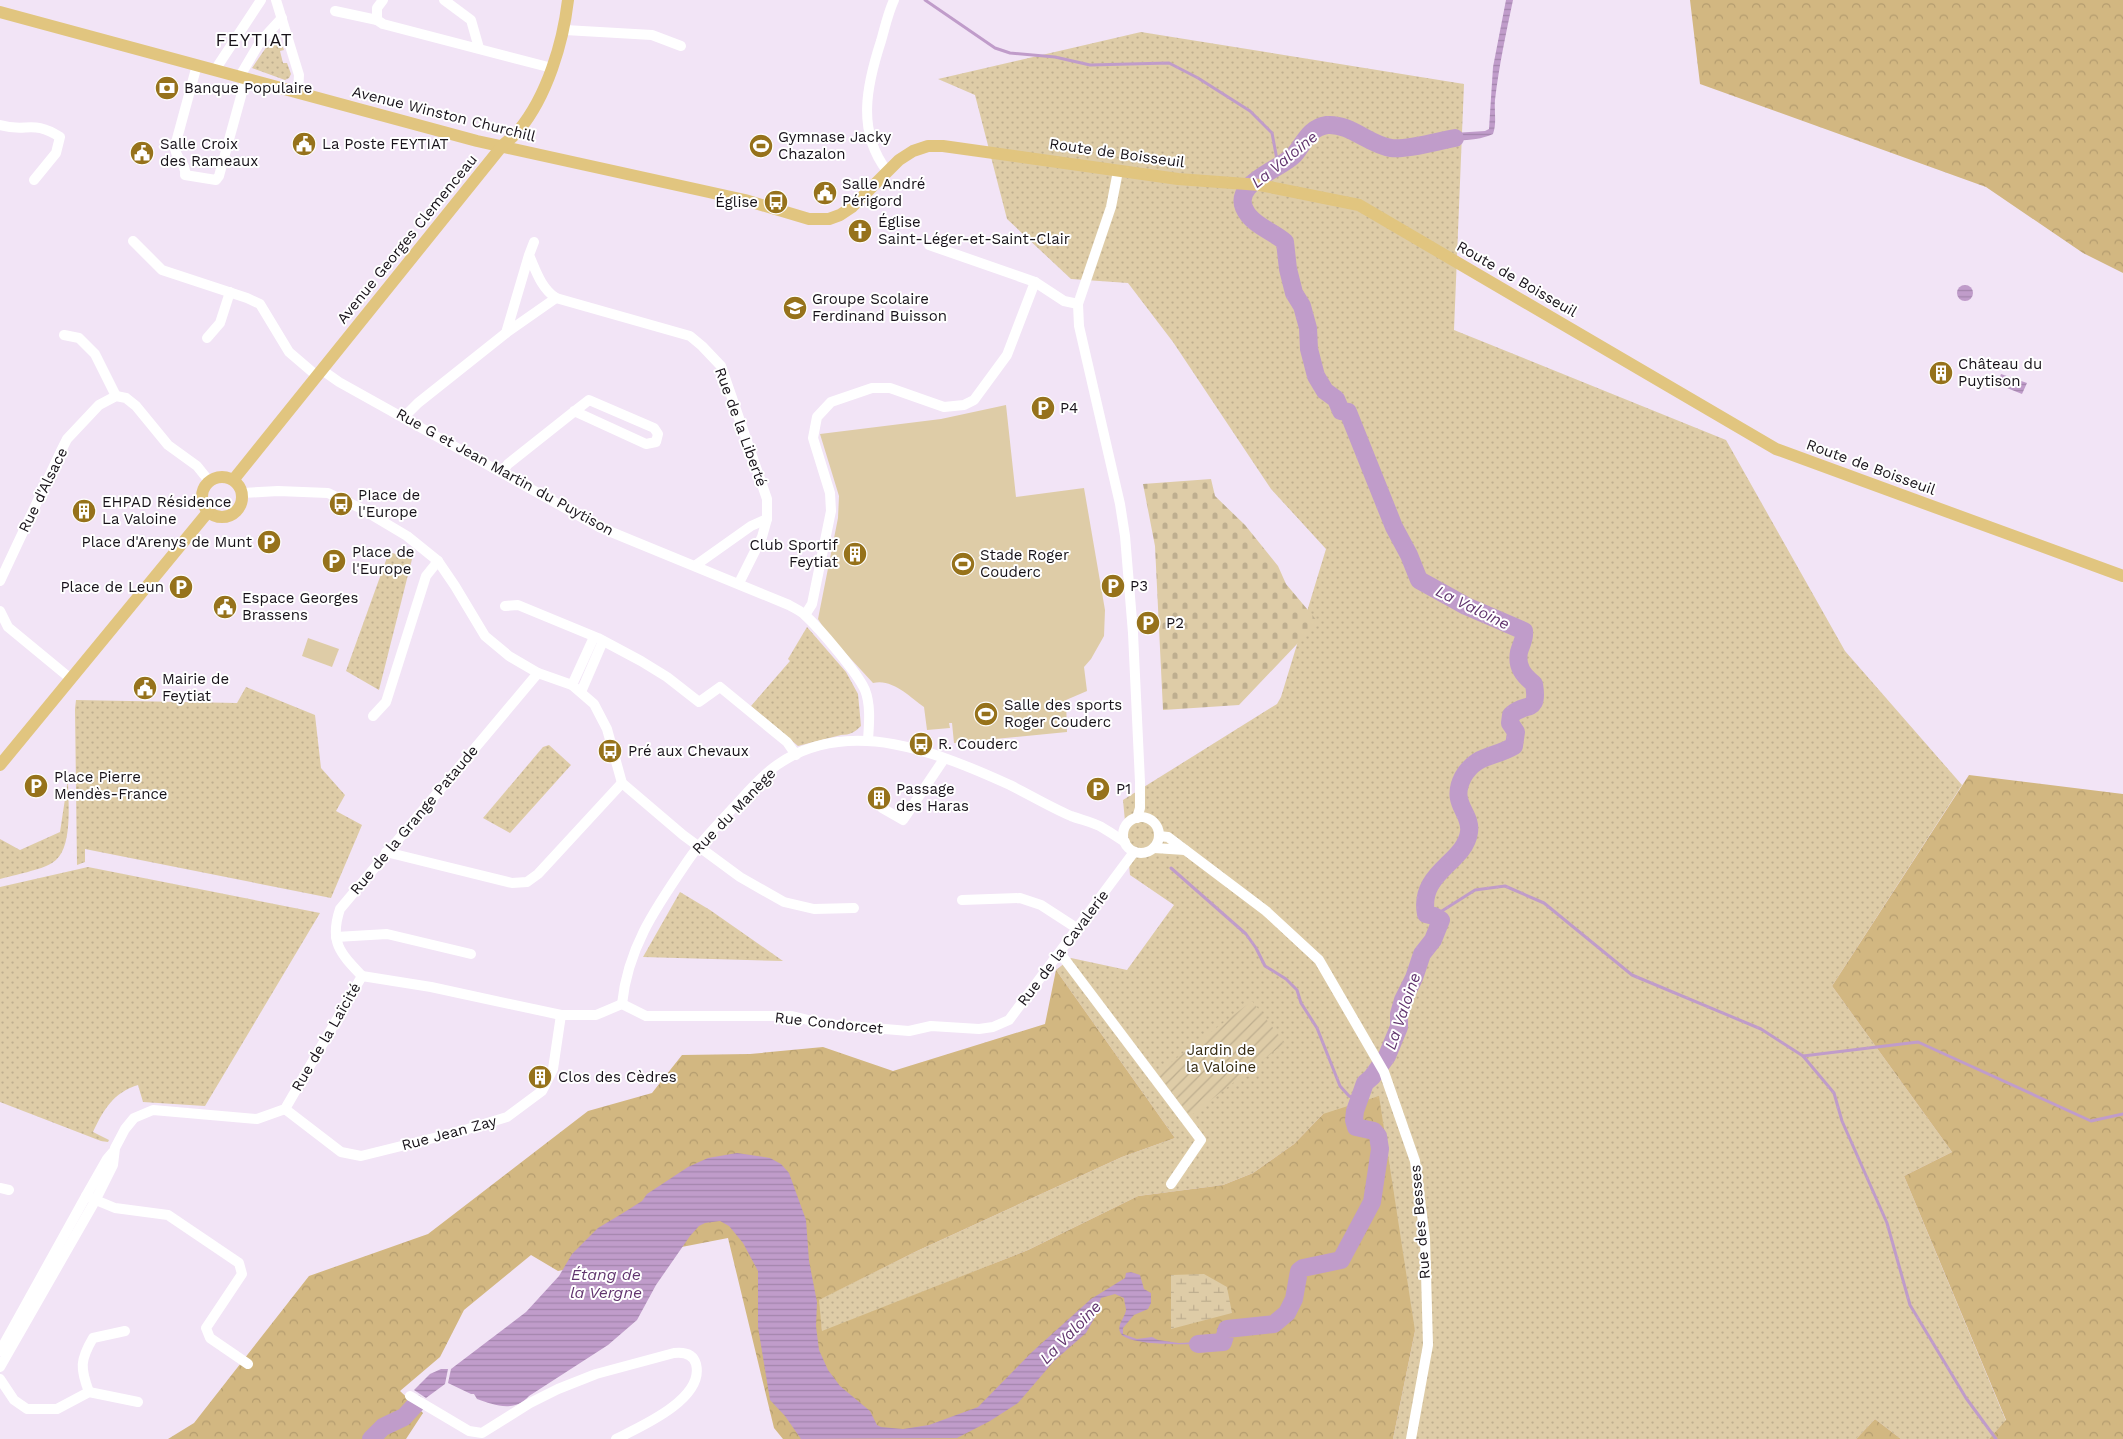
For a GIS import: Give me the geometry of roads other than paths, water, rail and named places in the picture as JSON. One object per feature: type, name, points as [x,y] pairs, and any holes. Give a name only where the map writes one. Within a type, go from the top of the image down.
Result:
[{"type":"main road","name":"Avenue Georges Clemenceau","points":[[234,479],[502,146],[519,131],[552,68],[565,30],[568,0]]},
{"type":"main road","name":"Avenue Winston Churchill","points":[[0,12],[477,141],[745,200],[809,219],[829,219],[840,215],[852,207],[872,186]]},
{"type":"main road","name":"Route de Boisseuil","points":[[872,186],[899,160],[912,151],[928,146],[943,146],[1178,179],[1260,185],[1359,205],[1776,449],[2123,576]]},
{"type":"main road","points":[[221,476],[234,479],[243,493],[241,505],[233,514],[220,517],[208,512],[202,500],[202,493],[209,481],[221,476]]},
{"type":"main road","points":[[0,764],[208,512]]},
{"type":"street","points":[[215,70],[261,0]]},
{"type":"street","points":[[276,0],[300,75],[298,92]]},
{"type":"street","points":[[377,20],[377,8],[382,0]]},
{"type":"street","points":[[444,0],[471,20],[479,48]]},
{"type":"street","points":[[887,171],[877,155],[866,114],[870,75],[894,0]]},
{"type":"street","points":[[335,12],[377,20],[382,24],[552,68]]},
{"type":"street","points":[[197,65],[175,146],[176,154],[186,169],[185,175],[216,180],[219,176],[243,77],[260,42],[282,18]]},
{"type":"street","points":[[565,30],[652,35],[680,46]]},
{"type":"street","points":[[0,125],[13,129],[34,126],[48,129],[60,137],[56,153],[34,180]]},
{"type":"street","points":[[1118,171],[1111,207],[1078,304],[1079,326],[1120,504],[1125,536],[1133,633],[1140,782],[1140,808],[1137,818]]},
{"type":"street","name":"Rue G et Jean Martin du Puytison","points":[[134,241],[162,270],[230,292],[260,304],[289,352],[319,373],[404,416],[599,527],[739,583],[789,605],[805,615],[852,670],[865,691],[868,715],[868,740]]},
{"type":"street","points":[[506,333],[534,242]]},
{"type":"street","points":[[929,245],[1035,282],[1064,301],[1078,304]]},
{"type":"street","points":[[404,416],[506,333],[556,298],[549,294],[541,283],[529,255]]},
{"type":"street","points":[[805,615],[812,604],[831,511],[830,493],[813,438],[817,417],[831,402],[872,388],[890,388],[944,407],[964,405],[974,400],[1007,355],[1035,282]]},
{"type":"street","points":[[207,338],[220,324],[230,292]]},
{"type":"street","name":"Rue de la Liberté","points":[[556,298],[690,336],[713,357],[726,379],[764,490],[767,519]]},
{"type":"street","points":[[64,335],[78,338],[95,354],[116,396],[126,398],[136,406],[168,445],[197,466],[209,481]]},
{"type":"street","name":"Rue d'Alsace","points":[[0,581],[67,440],[99,405],[116,396]]},
{"type":"street","points":[[502,472],[508,464],[574,411],[589,400],[654,428],[658,434],[656,442],[646,444],[574,411]]},
{"type":"street","points":[[243,493],[278,491],[328,493],[360,508],[407,536],[438,562],[485,636],[509,656],[538,673],[572,685],[594,704],[607,728],[622,783],[697,847],[740,877],[784,902],[814,908],[854,908]]},
{"type":"street","points":[[696,566],[751,526],[767,519]]},
{"type":"street","points":[[739,583],[762,537],[767,519]]},
{"type":"street","points":[[373,716],[386,702],[426,576],[438,562]]},
{"type":"street","points":[[505,606],[518,605],[599,639],[667,677],[699,702],[720,687],[787,742],[796,755]]},
{"type":"street","points":[[0,611],[8,627],[71,679]]},
{"type":"street","points":[[572,685],[599,639]]},
{"type":"street","points":[[581,692],[599,639]]},
{"type":"street","name":"Rue de la Grange Pataude","points":[[336,938],[336,920],[340,909],[538,673]]},
{"type":"street","name":"Rue du Manège","points":[[622,1004],[624,980],[632,954],[655,908],[697,847],[762,778],[778,765],[796,755],[829,744],[868,740],[904,747],[970,767],[1040,799],[1070,816],[1102,827],[1125,842]]},
{"type":"street","points":[[882,808],[903,820],[944,759]]},
{"type":"street","points":[[1140,782],[1148,810],[1159,836],[1154,848]]},
{"type":"street","points":[[386,852],[512,883],[528,882],[538,874],[622,783]]},
{"type":"street","points":[[1153,822],[1148,819],[1137,818],[1132,820],[1125,828],[1125,842],[1134,852],[1145,853],[1154,848],[1186,850]]},
{"type":"street","name":"Rue du Manège","points":[[1102,827],[1125,828]]},
{"type":"street","name":"Rue des Besses","points":[[1159,836],[1168,837],[1266,911],[1319,960],[1384,1072],[1415,1161],[1425,1238],[1428,1345],[1411,1439]]},
{"type":"street","name":"Rue de la Cavalerie","points":[[979,1029],[993,1027],[1009,1020],[1134,852]]},
{"type":"street","points":[[962,900],[1020,898],[1041,905],[1078,929]]},
{"type":"street","points":[[362,976],[344,958],[337,947],[336,938],[387,934],[471,954]]},
{"type":"street","points":[[1060,953],[1201,1140],[1171,1184]]},
{"type":"street","name":"Rue de la Laïcité","points":[[90,1199],[113,1165],[114,1151],[125,1129],[134,1118],[153,1110],[257,1119],[285,1109],[362,976],[431,987],[561,1015],[596,1015],[622,1004]]},
{"type":"street","name":"Rue Condorcet","points":[[622,1004],[646,1016],[792,1016],[824,1024],[908,1031],[930,1026],[979,1029]]},
{"type":"street","name":"Rue Jean Zay","points":[[285,1109],[341,1152],[361,1156],[507,1117],[542,1091],[553,1069],[561,1015]]},
{"type":"street","points":[[0,1351],[90,1199]]},
{"type":"street","points":[[90,1199],[115,1208],[168,1214],[239,1263],[242,1274],[206,1328],[210,1338],[248,1364]]},
{"type":"street","points":[[0,1367],[90,1199]]},
{"type":"street","points":[[89,1392],[82,1373],[83,1355],[93,1338],[125,1330]]},
{"type":"street","points":[[410,1396],[469,1431],[482,1433],[530,1403],[558,1389],[596,1374],[674,1353],[683,1352],[690,1355],[696,1365],[697,1374],[690,1389],[683,1398],[659,1416],[616,1439]]},
{"type":"street","points":[[0,1379],[14,1400],[26,1409],[57,1409],[89,1392],[138,1402]]},
{"type":"water","points":[[1506,0],[1513,0],[1495,100],[1493,134],[1476,139],[1431,143],[1389,155],[1381,149],[1361,142],[1331,127],[1324,129],[1301,145],[1294,155],[1303,141],[1316,130],[1326,125],[1338,126],[1391,148],[1437,141],[1438,134],[1485,131],[1489,129],[1493,67]]},
{"type":"water","points":[[1294,155],[1287,165],[1273,171],[1267,177],[1245,177],[1260,176]]},
{"type":"water","points":[[1241,192],[1245,192],[1247,198],[1243,200],[1256,222],[1285,242],[1288,269],[1294,293],[1302,306],[1308,328],[1309,349],[1316,376],[1323,389],[1348,412],[1393,527],[1409,555],[1419,579],[1466,606],[1524,631],[1518,657],[1524,674],[1534,684],[1535,701],[1529,706],[1511,715],[1510,723],[1516,732],[1514,746],[1474,764],[1463,777],[1459,786],[1458,794],[1469,825],[1469,832],[1466,843],[1435,878],[1429,888],[1425,900],[1426,914],[1441,920],[1433,940],[1422,954],[1414,978],[1403,1000],[1399,1014],[1399,1027],[1387,1056],[1383,1051],[1395,1031],[1397,1001],[1417,962],[1418,950],[1436,928],[1435,921],[1425,919],[1421,912],[1426,885],[1441,860],[1458,849],[1464,836],[1464,828],[1455,794],[1460,775],[1470,763],[1482,754],[1501,749],[1508,744],[1511,735],[1505,721],[1508,710],[1515,706],[1530,704],[1532,696],[1530,689],[1518,671],[1516,663],[1516,652],[1521,639],[1520,634],[1466,610],[1442,595],[1412,582],[1408,576],[1407,557],[1392,533],[1373,484],[1360,462],[1346,415],[1335,402],[1320,392],[1311,372],[1303,320],[1280,273],[1284,257],[1283,246],[1246,218],[1240,207]]},
{"type":"water","points":[[1965,285],[1971,287],[1973,293],[1971,299],[1965,301],[1959,299],[1957,293],[1959,287]]},
{"type":"water","points":[[2001,374],[2027,383],[2022,394],[1997,384]]},
{"type":"water","name":"Étang de la Vergne","points":[[1365,1076],[1354,1120],[1357,1127],[1374,1131],[1378,1136],[1380,1149],[1372,1202],[1341,1260],[1303,1268],[1299,1271],[1294,1299],[1287,1313],[1274,1324],[1227,1329],[1223,1342],[1219,1343],[1165,1344],[1149,1343],[1135,1341],[1125,1337],[1120,1332],[1119,1329],[1126,1310],[1124,1298],[1115,1294],[1101,1298],[1094,1319],[1086,1333],[1054,1361],[1018,1403],[990,1421],[957,1438],[801,1439],[785,1416],[770,1400],[758,1327],[758,1271],[743,1243],[729,1226],[720,1221],[705,1223],[699,1226],[690,1236],[656,1285],[637,1320],[608,1345],[523,1401],[510,1406],[497,1405],[477,1399],[474,1394],[448,1383],[451,1369],[526,1312],[559,1276],[572,1254],[598,1228],[642,1201],[647,1194],[688,1167],[708,1158],[737,1153],[770,1158],[781,1164],[789,1173],[806,1220],[809,1261],[817,1302],[816,1326],[819,1350],[828,1370],[840,1386],[870,1411],[877,1425],[881,1427],[903,1429],[929,1425],[978,1407],[1032,1352],[1091,1299],[1125,1278],[1126,1273],[1131,1272],[1140,1275],[1144,1289],[1151,1293],[1151,1303],[1148,1309],[1134,1315],[1123,1328],[1123,1334],[1137,1339],[1152,1337],[1158,1340],[1179,1343],[1215,1341],[1220,1336],[1217,1329],[1221,1324],[1254,1325],[1268,1322],[1285,1311],[1294,1271],[1299,1264],[1339,1256],[1357,1217],[1367,1205],[1368,1187],[1376,1157],[1376,1139],[1367,1133],[1357,1133],[1351,1130],[1347,1118],[1348,1113],[1352,1114],[1362,1079]]},
{"type":"water","points":[[441,1369],[448,1369],[445,1384],[426,1398],[414,1390],[430,1374]]},
{"type":"waterway","points":[[925,0],[995,48],[1010,53],[1055,57],[1090,65],[1169,63],[1198,78],[1250,111],[1272,133],[1278,165]]},
{"type":"waterway","name":"La Valoine","points":[[1198,1344],[1223,1342],[1227,1329],[1274,1324],[1287,1313],[1294,1299],[1299,1271],[1303,1268],[1341,1260],[1372,1202],[1380,1149],[1378,1136],[1374,1131],[1356,1127],[1354,1120],[1355,1111],[1365,1083],[1372,1077],[1387,1056],[1399,1027],[1399,1014],[1403,1000],[1414,978],[1422,954],[1433,940],[1441,920],[1426,914],[1425,900],[1429,888],[1435,878],[1466,843],[1469,825],[1458,794],[1459,786],[1463,777],[1474,764],[1514,746],[1516,732],[1510,723],[1511,715],[1530,706],[1535,700],[1534,684],[1524,674],[1518,657],[1524,631],[1466,606],[1419,580],[1409,555],[1394,527],[1348,412],[1341,411],[1336,399],[1325,391],[1316,376],[1309,349],[1308,328],[1302,306],[1294,293],[1288,269],[1285,242],[1253,220],[1243,205],[1244,196],[1249,187],[1294,155],[1315,129],[1327,125],[1344,127],[1375,143],[1391,148],[1414,147],[1455,138]]},
{"type":"waterway","points":[[1171,868],[1246,934],[1265,966],[1286,979],[1297,990],[1301,1003],[1317,1028],[1340,1086],[1349,1096],[1358,1099]]},
{"type":"waterway","points":[[1434,916],[1475,890],[1505,886],[1544,903],[1632,975],[1761,1029],[1803,1056],[1918,1042],[2091,1121],[2123,1114]]},
{"type":"waterway","points":[[1803,1056],[1834,1093],[1842,1121],[1887,1223],[1910,1305],[1966,1398],[1996,1439]]},
{"type":"waterway","name":"La Valoine","points":[[371,1439],[383,1427],[404,1417],[416,1404]]},
{"type":"place","name":"Banque Populaire","points":[[167,88]]},
{"type":"place","name":"La Poste FEYTIAT","points":[[304,144]]},
{"type":"place","name":"Gymnase Jacky Chazalon","points":[[761,146]]},
{"type":"place","name":"Salle Croix des Rameaux","points":[[142,153]]},
{"type":"place","name":"Salle André Périgord","points":[[825,193]]},
{"type":"place","name":"Église","points":[[776,202]]},
{"type":"place","name":"Église Saint-Léger-et-Saint-Clair","points":[[860,231]]},
{"type":"place","name":"Groupe Scolaire Ferdinand Buisson","points":[[795,308]]},
{"type":"place","name":"Château du Puytison","points":[[1941,373]]},
{"type":"place","name":"P4","points":[[1043,408]]},
{"type":"place","name":"PIace de l'Europe","points":[[341,504]]},
{"type":"place","name":"EHPAD Résidence La Valoine","points":[[84,511]]},
{"type":"place","name":"Place d'Arenys de Munt","points":[[269,542]]},
{"type":"place","name":"Club Sportif Feytiat","points":[[855,554]]},
{"type":"place","name":"Place de l'Europe","points":[[334,561]]},
{"type":"place","name":"Stade Roger Couderc","points":[[963,564]]},
{"type":"place","name":"P3","points":[[1113,586]]},
{"type":"place","name":"Place de Leun","points":[[181,587]]},
{"type":"place","name":"Espace Georges Brassens","points":[[225,607]]},
{"type":"place","name":"P2","points":[[1148,623]]},
{"type":"place","name":"Mairie de Feytiat","points":[[145,688]]},
{"type":"place","name":"Salle des sports Roger Couderc","points":[[986,714]]},
{"type":"place","name":"R. Couderc","points":[[921,744]]},
{"type":"place","name":"Pré aux Chevaux","points":[[610,751]]},
{"type":"place","name":"Place Pierre Mendès-France","points":[[36,786]]},
{"type":"place","name":"P1","points":[[1098,789]]},
{"type":"place","name":"Passage des Haras","points":[[879,798]]},
{"type":"place","name":"Clos des Cèdres","points":[[540,1077]]},
{"type":"district","name":"FEYTIAT","points":[[254,40]]},
{"type":"park label","name":"Jardin de la Valoine","points":[[1221,1058]]}]
